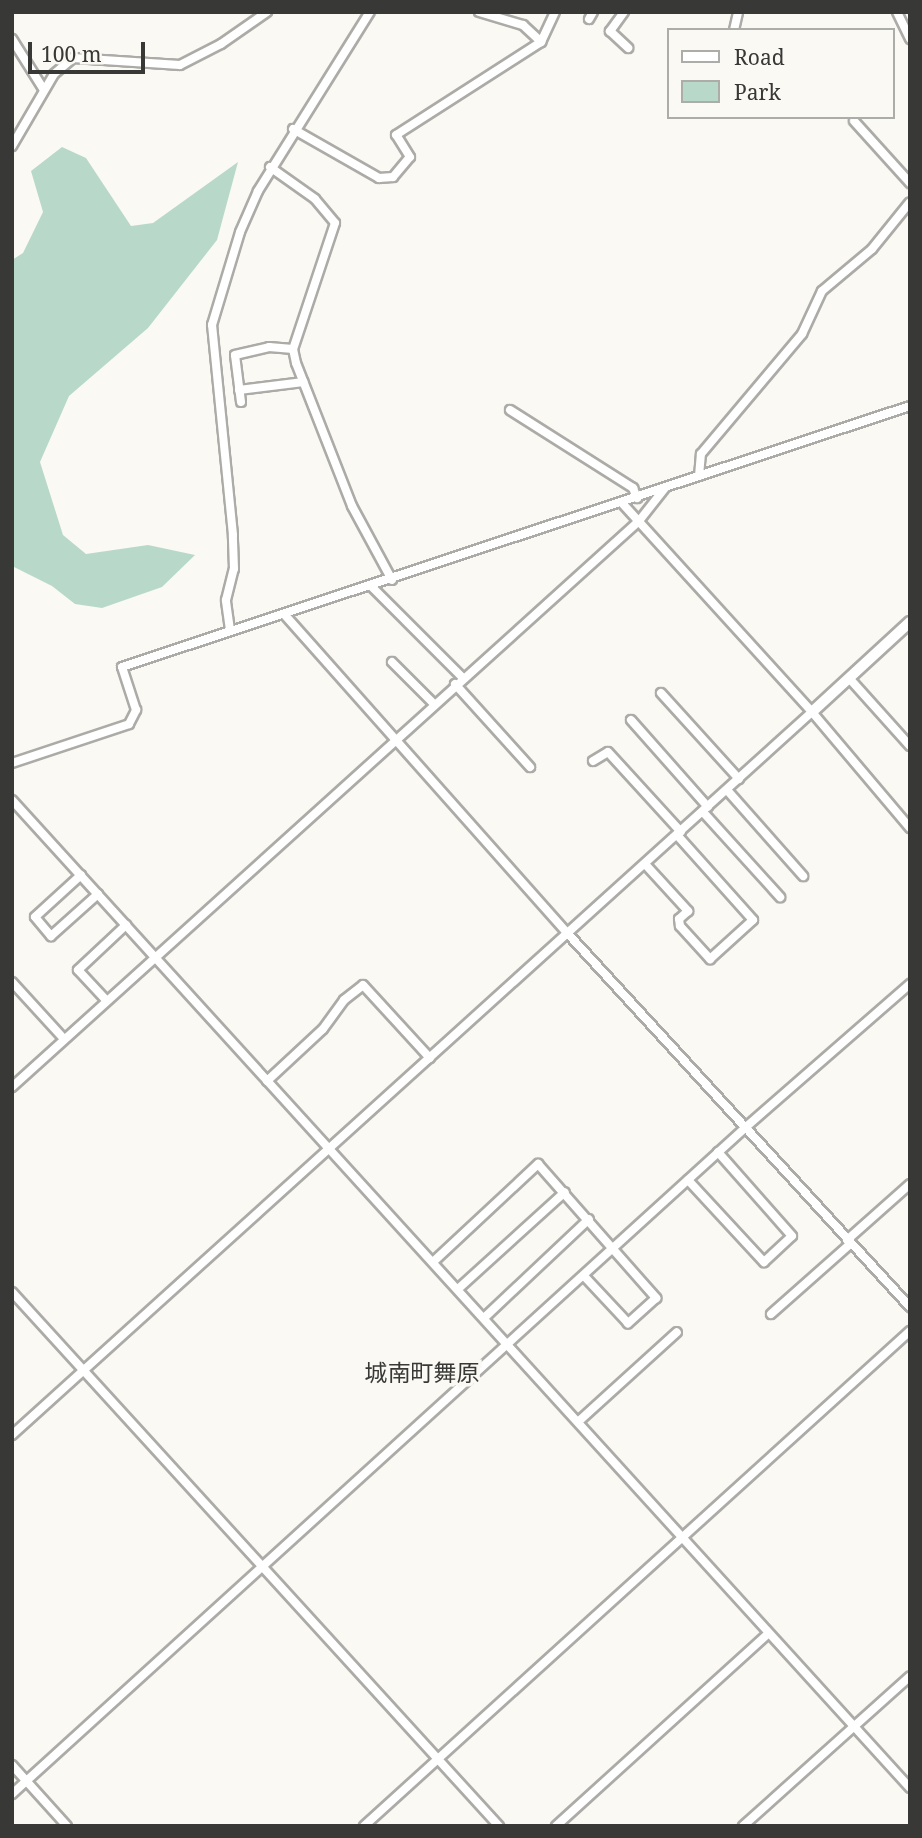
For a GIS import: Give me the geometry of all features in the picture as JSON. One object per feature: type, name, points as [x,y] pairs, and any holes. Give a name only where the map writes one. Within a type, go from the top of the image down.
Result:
[{"type":"street","points":[[12,146],[60,66],[73,58],[180,65],[221,44],[267,12]]},
{"type":"street","points":[[230,630],[226,600],[234,569],[233,536],[212,326],[240,232],[270,167],[370,12]]},
{"type":"street","points":[[479,12],[523,25],[541,42]]},
{"type":"street","points":[[293,129],[385,180],[410,157],[396,135],[541,42],[555,12]]},
{"type":"street","points":[[624,12],[610,31],[628,48]]},
{"type":"street","points":[[897,12],[910,39]]},
{"type":"street","points":[[12,39],[44,90]]},
{"type":"street","points":[[854,121],[910,183]]},
{"type":"street","points":[[270,167],[315,199],[335,223],[293,349],[352,506],[392,580]]},
{"type":"street","points":[[699,476],[701,454],[802,334],[822,291],[872,249],[910,202]]},
{"type":"street","points":[[241,402],[236,355],[269,347],[293,349]]},
{"type":"street","points":[[239,390],[304,382]]},
{"type":"street","points":[[12,763],[129,724],[136,710],[122,667],[910,407]]},
{"type":"street","points":[[510,410],[633,488],[638,498]]},
{"type":"street","points":[[12,1087],[458,680],[639,521],[665,488]]},
{"type":"street","points":[[622,503],[812,712],[910,828]]},
{"type":"street","points":[[371,586],[458,680],[530,767]]},
{"type":"street","points":[[284,614],[569,935],[910,1307]]},
{"type":"street","points":[[12,1435],[287,1189],[328,1147],[569,935],[910,622]]},
{"type":"street","points":[[392,662],[433,704]]},
{"type":"street","points":[[849,678],[910,746]]},
{"type":"street","points":[[661,692],[739,779]]},
{"type":"street","points":[[631,720],[780,897]]},
{"type":"street","points":[[593,761],[608,752],[753,920],[710,959],[680,926],[679,919],[688,911],[645,864]]},
{"type":"street","points":[[727,790],[803,876]]},
{"type":"street","points":[[12,800],[910,1788]]},
{"type":"street","points":[[81,875],[35,917],[51,936],[99,894]]},
{"type":"street","points":[[106,1000],[78,970],[126,925]]},
{"type":"street","points":[[12,982],[64,1039]]},
{"type":"street","points":[[12,1794],[509,1345],[718,1152],[910,984]]},
{"type":"street","points":[[267,1081],[363,985],[430,1058]]},
{"type":"street","points":[[688,1180],[764,1262],[783,1245],[792,1236],[718,1152]]},
{"type":"street","points":[[433,1262],[538,1164],[656,1298],[628,1324],[584,1276]]},
{"type":"street","points":[[771,1314],[910,1184]]},
{"type":"street","points":[[458,1289],[565,1192]]},
{"type":"street","points":[[484,1318],[589,1219]]},
{"type":"street","points":[[12,1292],[499,1826]]},
{"type":"street","points":[[365,1826],[910,1331]]},
{"type":"street","points":[[579,1422],[677,1332]]},
{"type":"street","points":[[556,1826],[768,1633]]},
{"type":"street","points":[[743,1826],[910,1676]]},
{"type":"street","points":[[12,1765],[67,1826]]},
{"type":"green space","points":[[62,147],[86,158],[131,226],[153,223],[238,162],[217,240],[148,328],[69,396],[40,462],[63,535],[86,554],[148,545],[195,555],[162,587],[102,608],[75,604],[52,586],[12,566],[12,260],[23,253],[43,212],[31,171]]},
{"type":"district","name":"城南町舞原","points":[[422,1372]]}]
